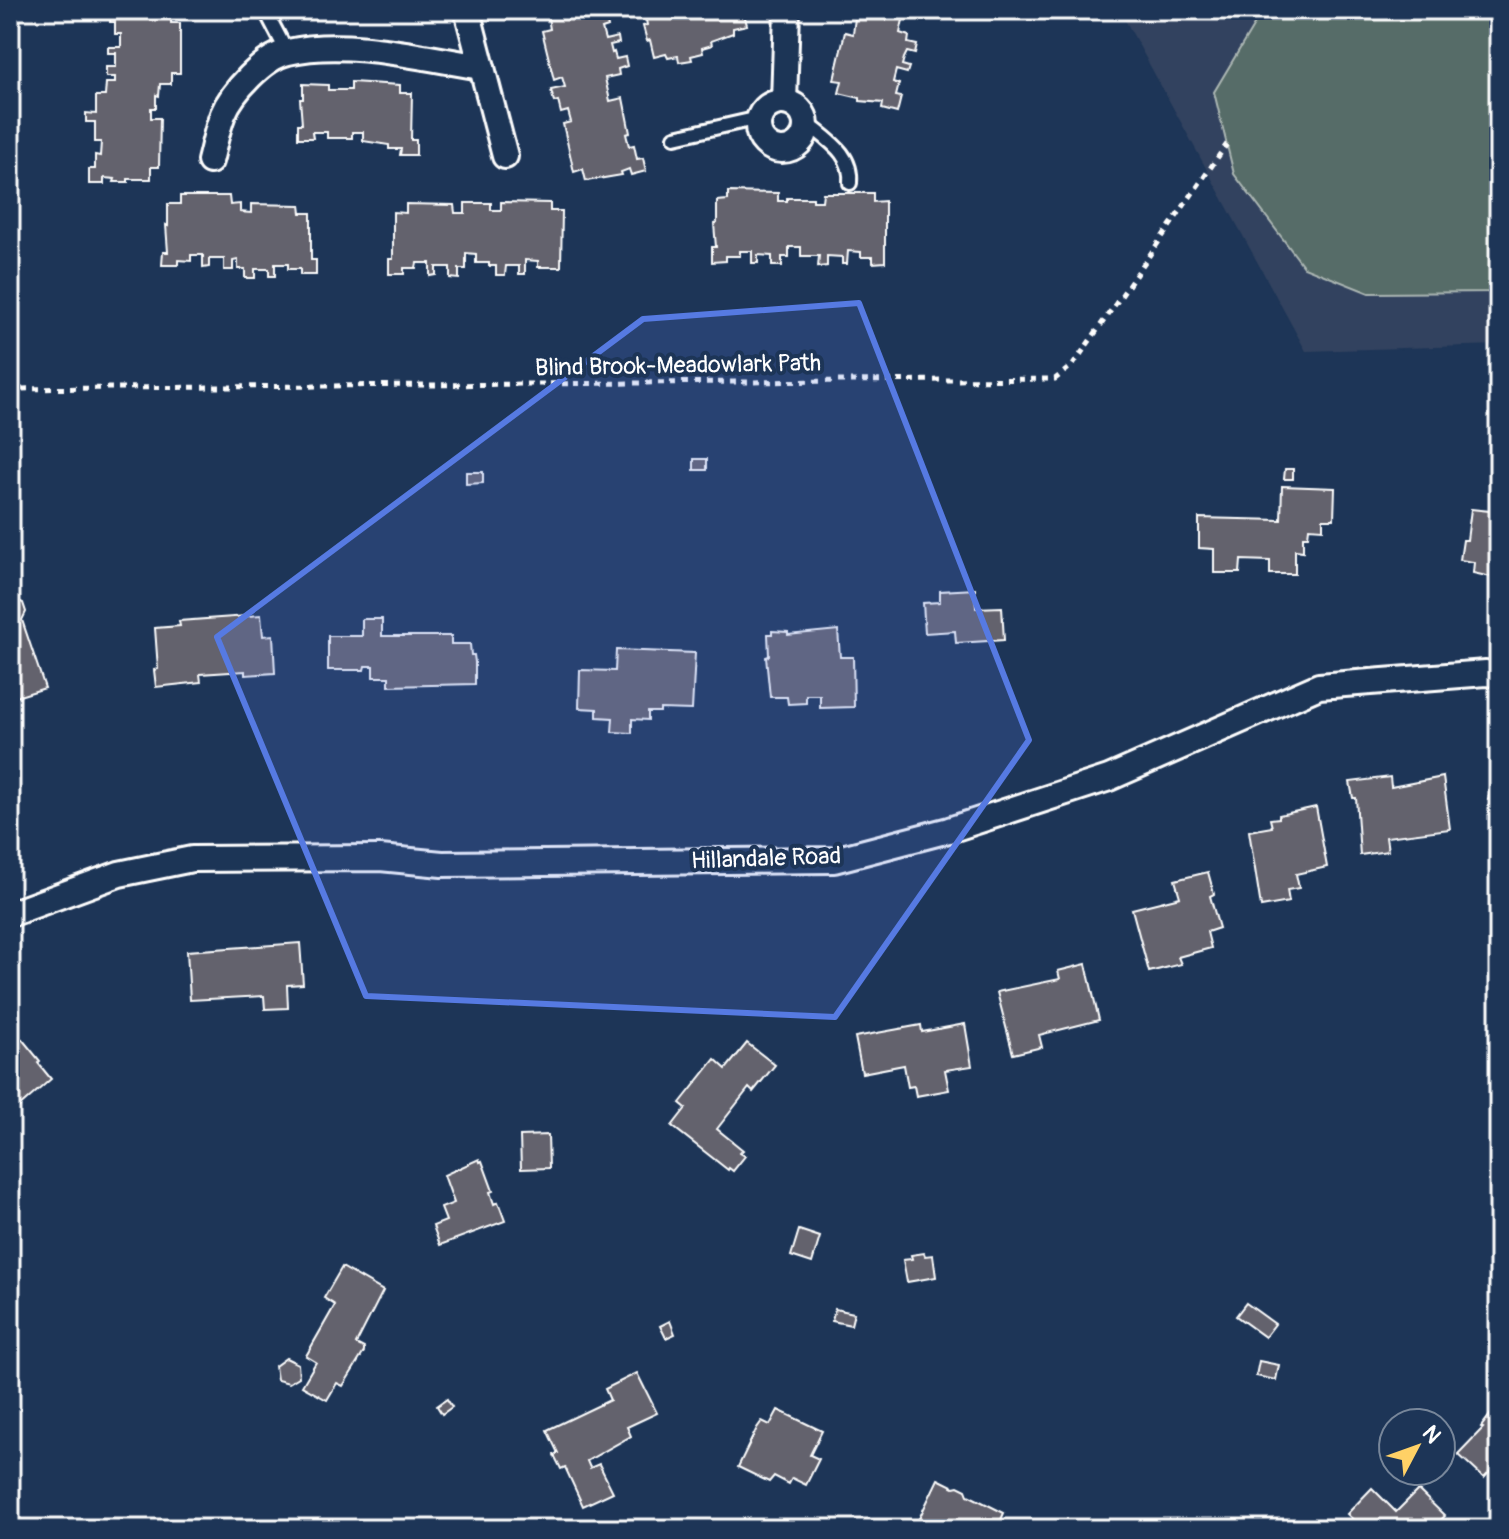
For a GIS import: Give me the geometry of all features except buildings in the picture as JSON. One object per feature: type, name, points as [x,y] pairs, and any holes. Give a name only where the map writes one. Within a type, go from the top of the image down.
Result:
[{"type":"street","points":[[467,10],[505,156]]},
{"type":"street","points":[[784,102],[787,10]]},
{"type":"street","points":[[210,161],[223,114],[236,91],[271,59],[287,52],[344,47],[482,67]]},
{"type":"street","points":[[784,102],[799,109],[806,122],[806,130],[799,144],[792,149],[776,150],[763,141],[759,118],[769,105],[784,102]]},
{"type":"street","name":"Hillandale Road","points":[[10,914],[119,874],[192,859],[380,858],[442,864],[834,860],[949,830],[1109,778],[1319,686],[1486,673],[1499,675]]},
{"type":"lane","points":[[265,10],[287,52]]},
{"type":"lane","points":[[675,137],[759,118]]},
{"type":"lane","points":[[806,122],[843,154],[851,168],[850,183]]},
{"type":"path","points":[[10,74],[20,10]]},
{"type":"path","name":"Blind Brook-Meadowlark Path","points":[[10,389],[1055,379],[1073,365],[1227,144]]},
{"type":"highlighted area","points":[[859,303],[1029,740],[835,1017],[366,996],[217,637],[643,319]]},
{"type":"shaded area","points":[[1128,10],[1499,10],[1499,345],[1306,351],[1124,18]]},
{"type":"green space","points":[[1263,10],[1499,10],[1499,292],[1369,293],[1304,267],[1234,174],[1214,92]]}]
